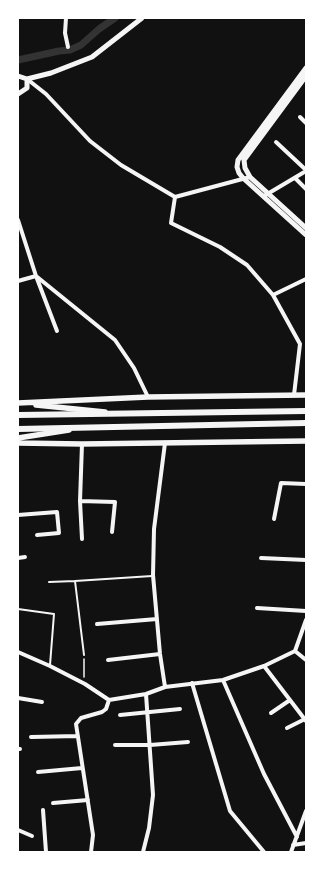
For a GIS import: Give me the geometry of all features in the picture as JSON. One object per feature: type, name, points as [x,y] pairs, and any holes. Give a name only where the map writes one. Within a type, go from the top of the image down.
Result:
[{"type":"highway","points":[[18,415],[306,411]]},
{"type":"highway","points":[[18,429],[306,423]]},
{"type":"main road","points":[[18,403],[148,397],[306,395]]},
{"type":"main road","points":[[18,403],[125,414]]},
{"type":"main road","points":[[18,438],[81,428]]},
{"type":"main road","points":[[18,443],[82,444],[306,441]]},
{"type":"street","points":[[66,18],[65,33],[68,47]]},
{"type":"street","points":[[27,79],[51,73],[92,57],[142,18]]},
{"type":"street","points":[[306,68],[238,160],[239,173],[243,178],[266,194],[306,228]]},
{"type":"street","points":[[18,76],[27,79],[46,94],[90,142],[121,165],[175,197],[250,177]]},
{"type":"street","points":[[306,76],[244,160],[245,168],[250,177],[306,235]]},
{"type":"street","points":[[18,94],[27,88],[27,79]]},
{"type":"street","points":[[300,117],[306,123]]},
{"type":"street","points":[[266,194],[306,171],[276,142]]},
{"type":"street","points":[[295,178],[306,189]]},
{"type":"street","points":[[175,197],[171,223],[220,247],[247,265],[273,295],[300,344],[294,395]]},
{"type":"street","points":[[18,220],[36,276],[57,331]]},
{"type":"street","points":[[18,281],[36,276]]},
{"type":"street","points":[[36,276],[115,340],[134,368],[148,397]]},
{"type":"street","points":[[273,295],[306,279]]},
{"type":"street","points":[[300,344],[306,344]]},
{"type":"street","points":[[165,443],[154,529],[153,576],[160,654],[165,687]]},
{"type":"street","points":[[82,444],[80,501],[82,538]]},
{"type":"street","points":[[274,519],[281,483],[306,484]]},
{"type":"street","points":[[80,501],[115,502],[112,532]]},
{"type":"street","points":[[18,515],[57,512],[59,533],[37,535]]},
{"type":"street","points":[[18,558],[25,557]]},
{"type":"street","points":[[261,558],[306,560]]},
{"type":"street","points":[[257,608],[306,611]]},
{"type":"street","points":[[97,624],[157,619]]},
{"type":"street","points":[[18,652],[85,684],[109,700],[146,694],[165,687],[192,682],[223,680],[264,666],[295,651],[306,620]]},
{"type":"street","points":[[295,651],[306,660]]},
{"type":"street","points":[[108,660],[160,654]]},
{"type":"street","points":[[264,666],[305,720],[287,728]]},
{"type":"street","points":[[223,680],[264,774],[297,837]]},
{"type":"street","points":[[192,682],[230,811],[264,852]]},
{"type":"street","points":[[143,852],[149,828],[153,795],[146,694]]},
{"type":"street","points":[[18,698],[42,702]]},
{"type":"street","points":[[91,852],[93,835],[76,724],[81,718],[102,712],[106,708],[109,700]]},
{"type":"street","points":[[271,713],[290,700]]},
{"type":"street","points":[[120,715],[180,709]]},
{"type":"street","points":[[31,737],[78,736]]},
{"type":"street","points":[[115,745],[150,745],[188,742]]},
{"type":"street","points":[[38,772],[82,768]]},
{"type":"street","points":[[53,803],[88,800]]},
{"type":"street","points":[[43,810],[46,852]]},
{"type":"street","points":[[291,852],[306,811]]},
{"type":"street","points":[[18,830],[32,836]]},
{"type":"street","points":[[293,845],[306,843]]},
{"type":"lane","points":[[49,582],[153,576]]},
{"type":"lane","points":[[76,581],[84,655]]},
{"type":"lane","points":[[18,609],[54,614],[50,666]]},
{"type":"path","points":[[84,655],[85,684]]},
{"type":"waterway","points":[[18,60],[70,50],[81,45],[99,29],[115,18]]}]
